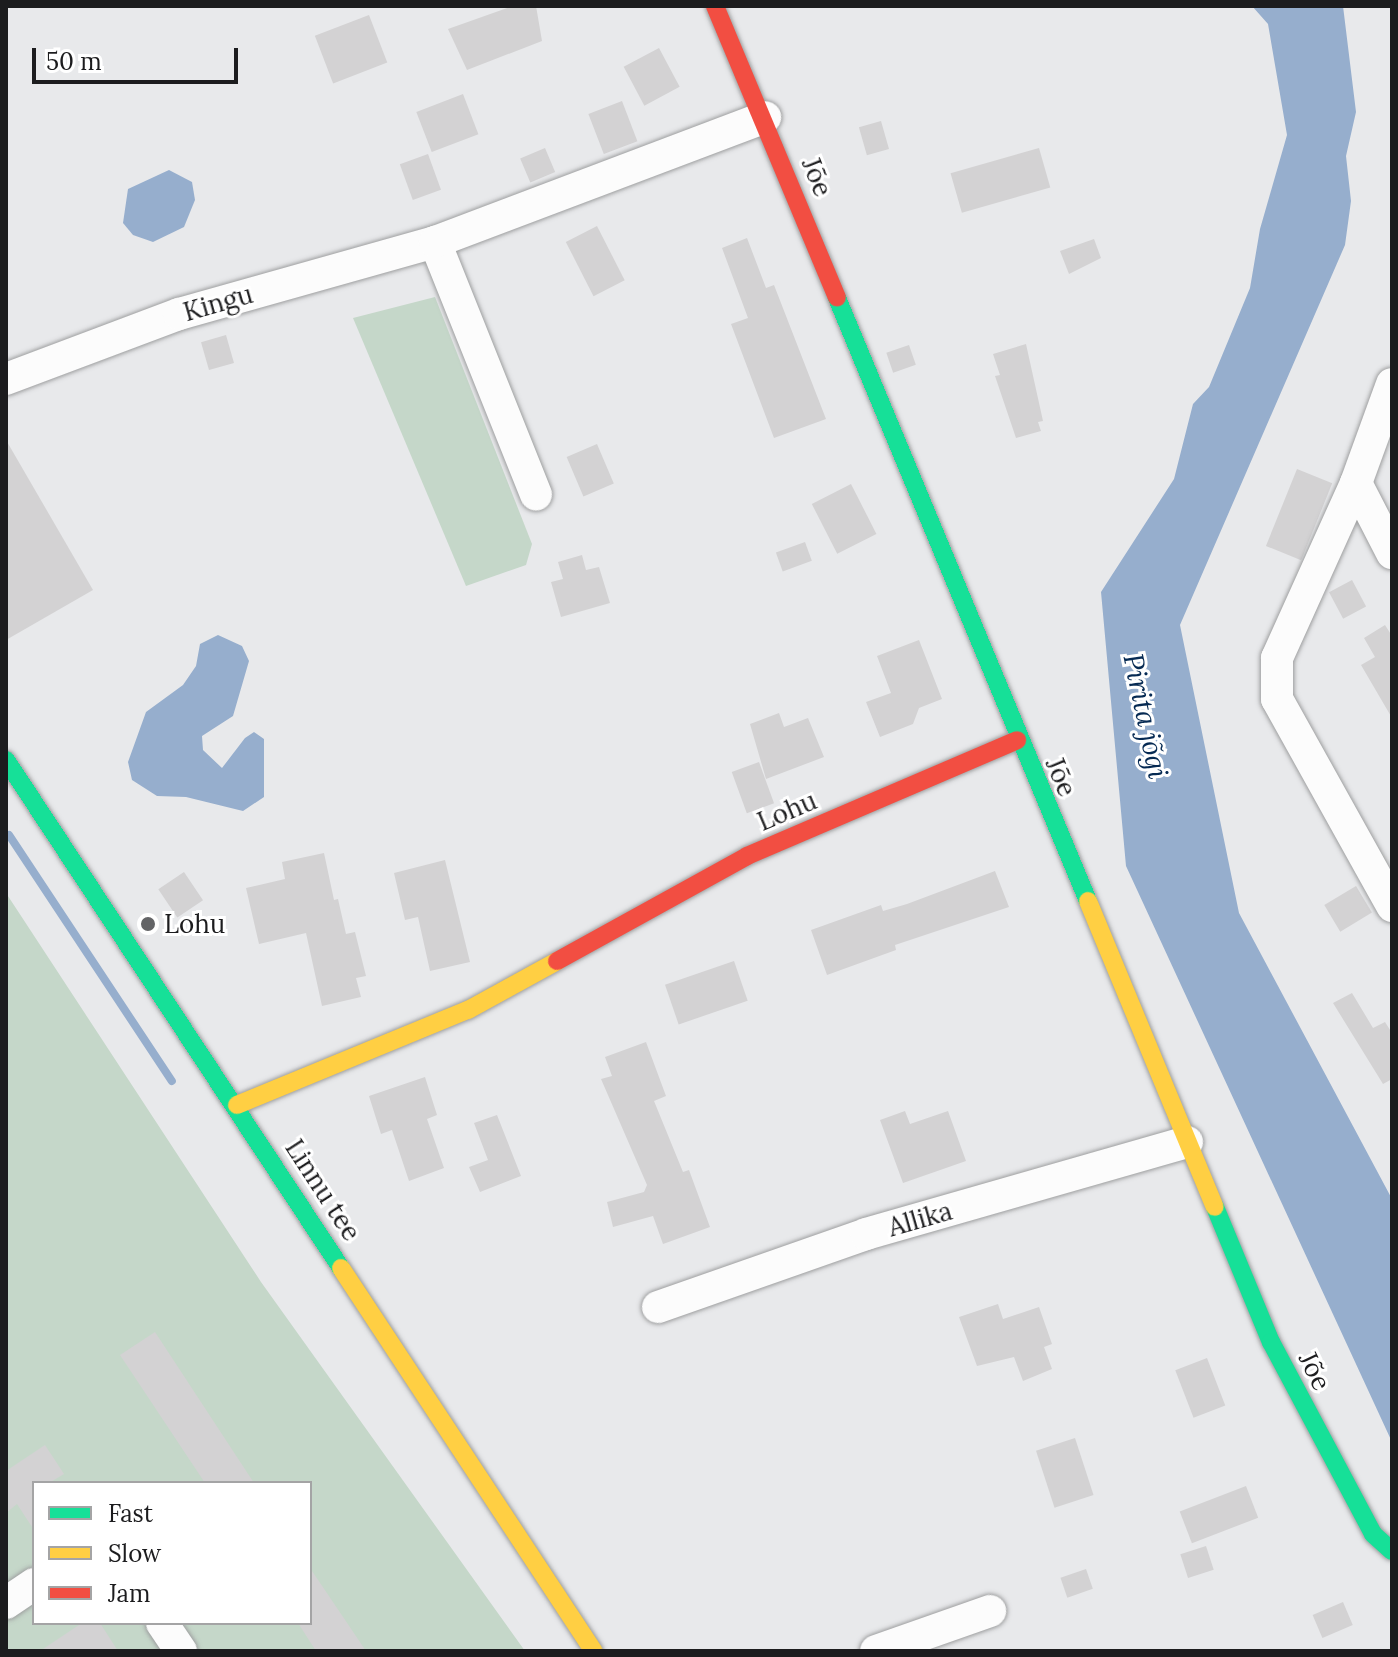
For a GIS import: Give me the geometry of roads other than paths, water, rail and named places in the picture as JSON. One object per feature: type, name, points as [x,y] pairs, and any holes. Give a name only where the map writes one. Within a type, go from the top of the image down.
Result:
[{"type":"street","name":"Jõe","points":[[715,6],[765,117],[1017,740],[1271,1342],[1325,1450],[1373,1534],[1392,1551]]},
{"type":"street","name":"Kingu","points":[[6,379],[179,314],[435,242],[765,117]]},
{"type":"street","points":[[435,242],[536,495]]},
{"type":"street","points":[[1392,384],[1356,483],[1277,658],[1277,699],[1392,906]]},
{"type":"street","points":[[1356,483],[1392,553]]},
{"type":"street","name":"Lohu","points":[[237,1105],[468,1010],[747,856],[1017,740]]},
{"type":"street","name":"Linnu tee","points":[[6,760],[237,1105],[594,1651]]},
{"type":"street","name":"Allika","points":[[658,1307],[866,1234],[1187,1142]]},
{"type":"street","points":[[6,1603],[32,1585]]},
{"type":"street","points":[[876,1651],[990,1611]]},
{"type":"street","points":[[163,1625],[181,1651]]},
{"type":"water","name":"Pirita jõgi","points":[[1252,6],[1343,6],[1356,112],[1346,156],[1351,201],[1345,245],[1180,625],[1239,913],[1392,1199],[1392,1442],[1126,866],[1101,592],[1174,479],[1193,404],[1209,387],[1250,288],[1260,229],[1287,135],[1268,24]]},
{"type":"water","points":[[169,170],[192,182],[195,200],[184,227],[153,242],[133,235],[123,223],[128,189]]},
{"type":"water","points":[[218,635],[242,646],[249,661],[233,716],[202,736],[203,750],[222,768],[245,738],[254,732],[264,739],[264,797],[243,811],[186,797],[157,796],[132,780],[128,762],[146,712],[183,685],[196,666],[200,644]]},
{"type":"waterway","points":[[9,835],[172,1081]]},
{"type":"place","name":"Lohu","points":[[148,924]]}]
